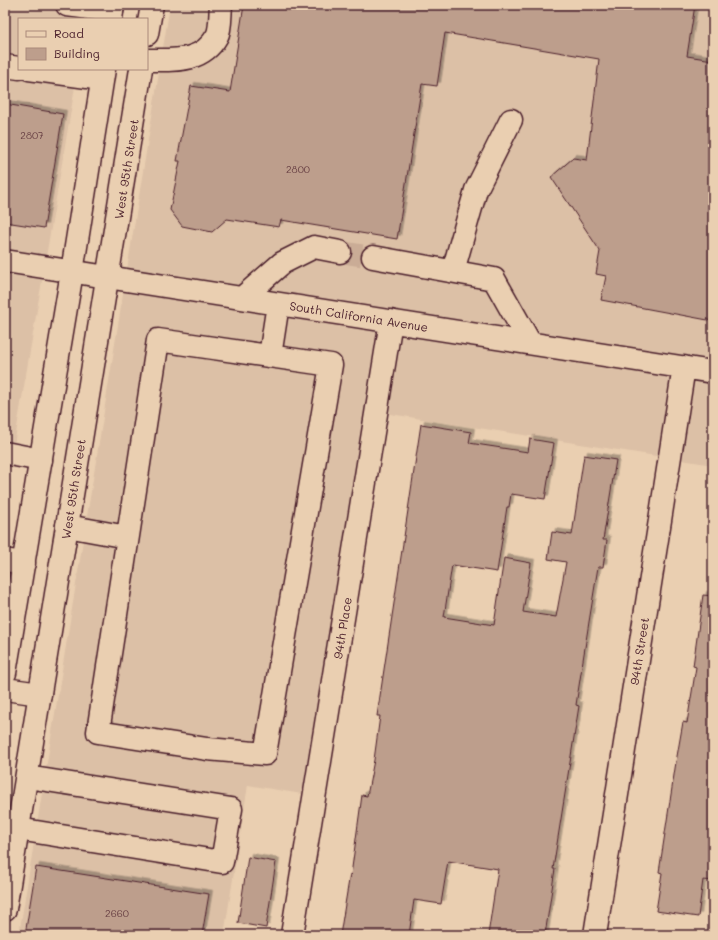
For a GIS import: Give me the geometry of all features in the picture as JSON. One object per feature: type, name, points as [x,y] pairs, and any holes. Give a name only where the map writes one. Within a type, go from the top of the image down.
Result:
[{"type":"street","points":[[67,5],[112,12]]},
{"type":"street","points":[[148,28],[152,5]]},
{"type":"street","points":[[148,60],[178,60],[203,53],[218,35],[222,5]]},
{"type":"street","points":[[5,66],[18,68]]},
{"type":"street","points":[[5,673],[14,562],[41,460],[103,74],[44,70]]},
{"type":"street","name":"West 95th Street","points":[[5,909],[142,70]]},
{"type":"street","points":[[453,271],[476,190],[511,120]]},
{"type":"street","points":[[242,298],[282,263],[314,247],[340,252]]},
{"type":"street","points":[[373,257],[494,279],[530,343]]},
{"type":"street","name":"South California Avenue","points":[[5,262],[713,372]]},
{"type":"street","points":[[270,356],[278,304]]},
{"type":"street","name":"94th Place","points":[[292,935],[391,321]]},
{"type":"street","points":[[158,340],[270,356],[331,364],[265,754],[207,749],[98,732],[158,340]]},
{"type":"street","name":"94th Street","points":[[595,935],[684,367]]},
{"type":"street","points":[[5,453],[41,460]]},
{"type":"street","points":[[67,526],[127,537]]},
{"type":"street","points":[[5,689],[40,694]]},
{"type":"street","points":[[18,829],[222,862],[231,809],[26,777]]},
{"type":"shaded area","points":[[5,5],[89,5],[87,18],[18,18],[18,70],[78,70],[5,498]]},
{"type":"shaded area","points":[[170,5],[713,5],[713,465],[365,410],[302,794],[248,785],[224,935],[19,935]]},
{"type":"building","points":[[244,5],[695,5],[687,56],[713,60],[713,321],[601,300],[606,276],[596,274],[600,251],[551,177],[573,158],[587,160],[599,59],[445,33],[437,86],[422,84],[397,239],[281,220],[279,227],[227,219],[212,232],[182,226],[170,210],[180,161],[177,161],[191,86],[230,92]]},
{"type":"building","points":[[5,104],[63,114],[44,228],[5,222]]},
{"type":"building","points":[[421,424],[471,432],[469,443],[528,452],[530,439],[554,443],[545,499],[511,494],[509,507],[507,507],[497,572],[452,565],[444,617],[494,625],[504,558],[531,563],[523,612],[556,617],[566,562],[548,559],[552,532],[572,535],[584,455],[616,460],[603,540],[607,540],[603,567],[598,567],[576,705],[579,706],[553,869],[555,869],[545,935],[488,935],[498,869],[448,861],[441,904],[414,900],[409,935],[340,935],[350,874],[351,875],[362,795],[367,796],[374,760],[380,716],[377,716]]},
{"type":"building","points":[[703,595],[713,596],[713,881],[703,880],[698,917],[656,911],[662,873],[659,872],[676,762],[683,722],[687,723],[696,667],[693,666]]},
{"type":"building","points":[[248,857],[276,862],[266,928],[238,923]]},
{"type":"building","points":[[36,867],[209,894],[202,935],[25,935]]},
{"type":"tunnel","points":[[340,252],[373,257]]}]
